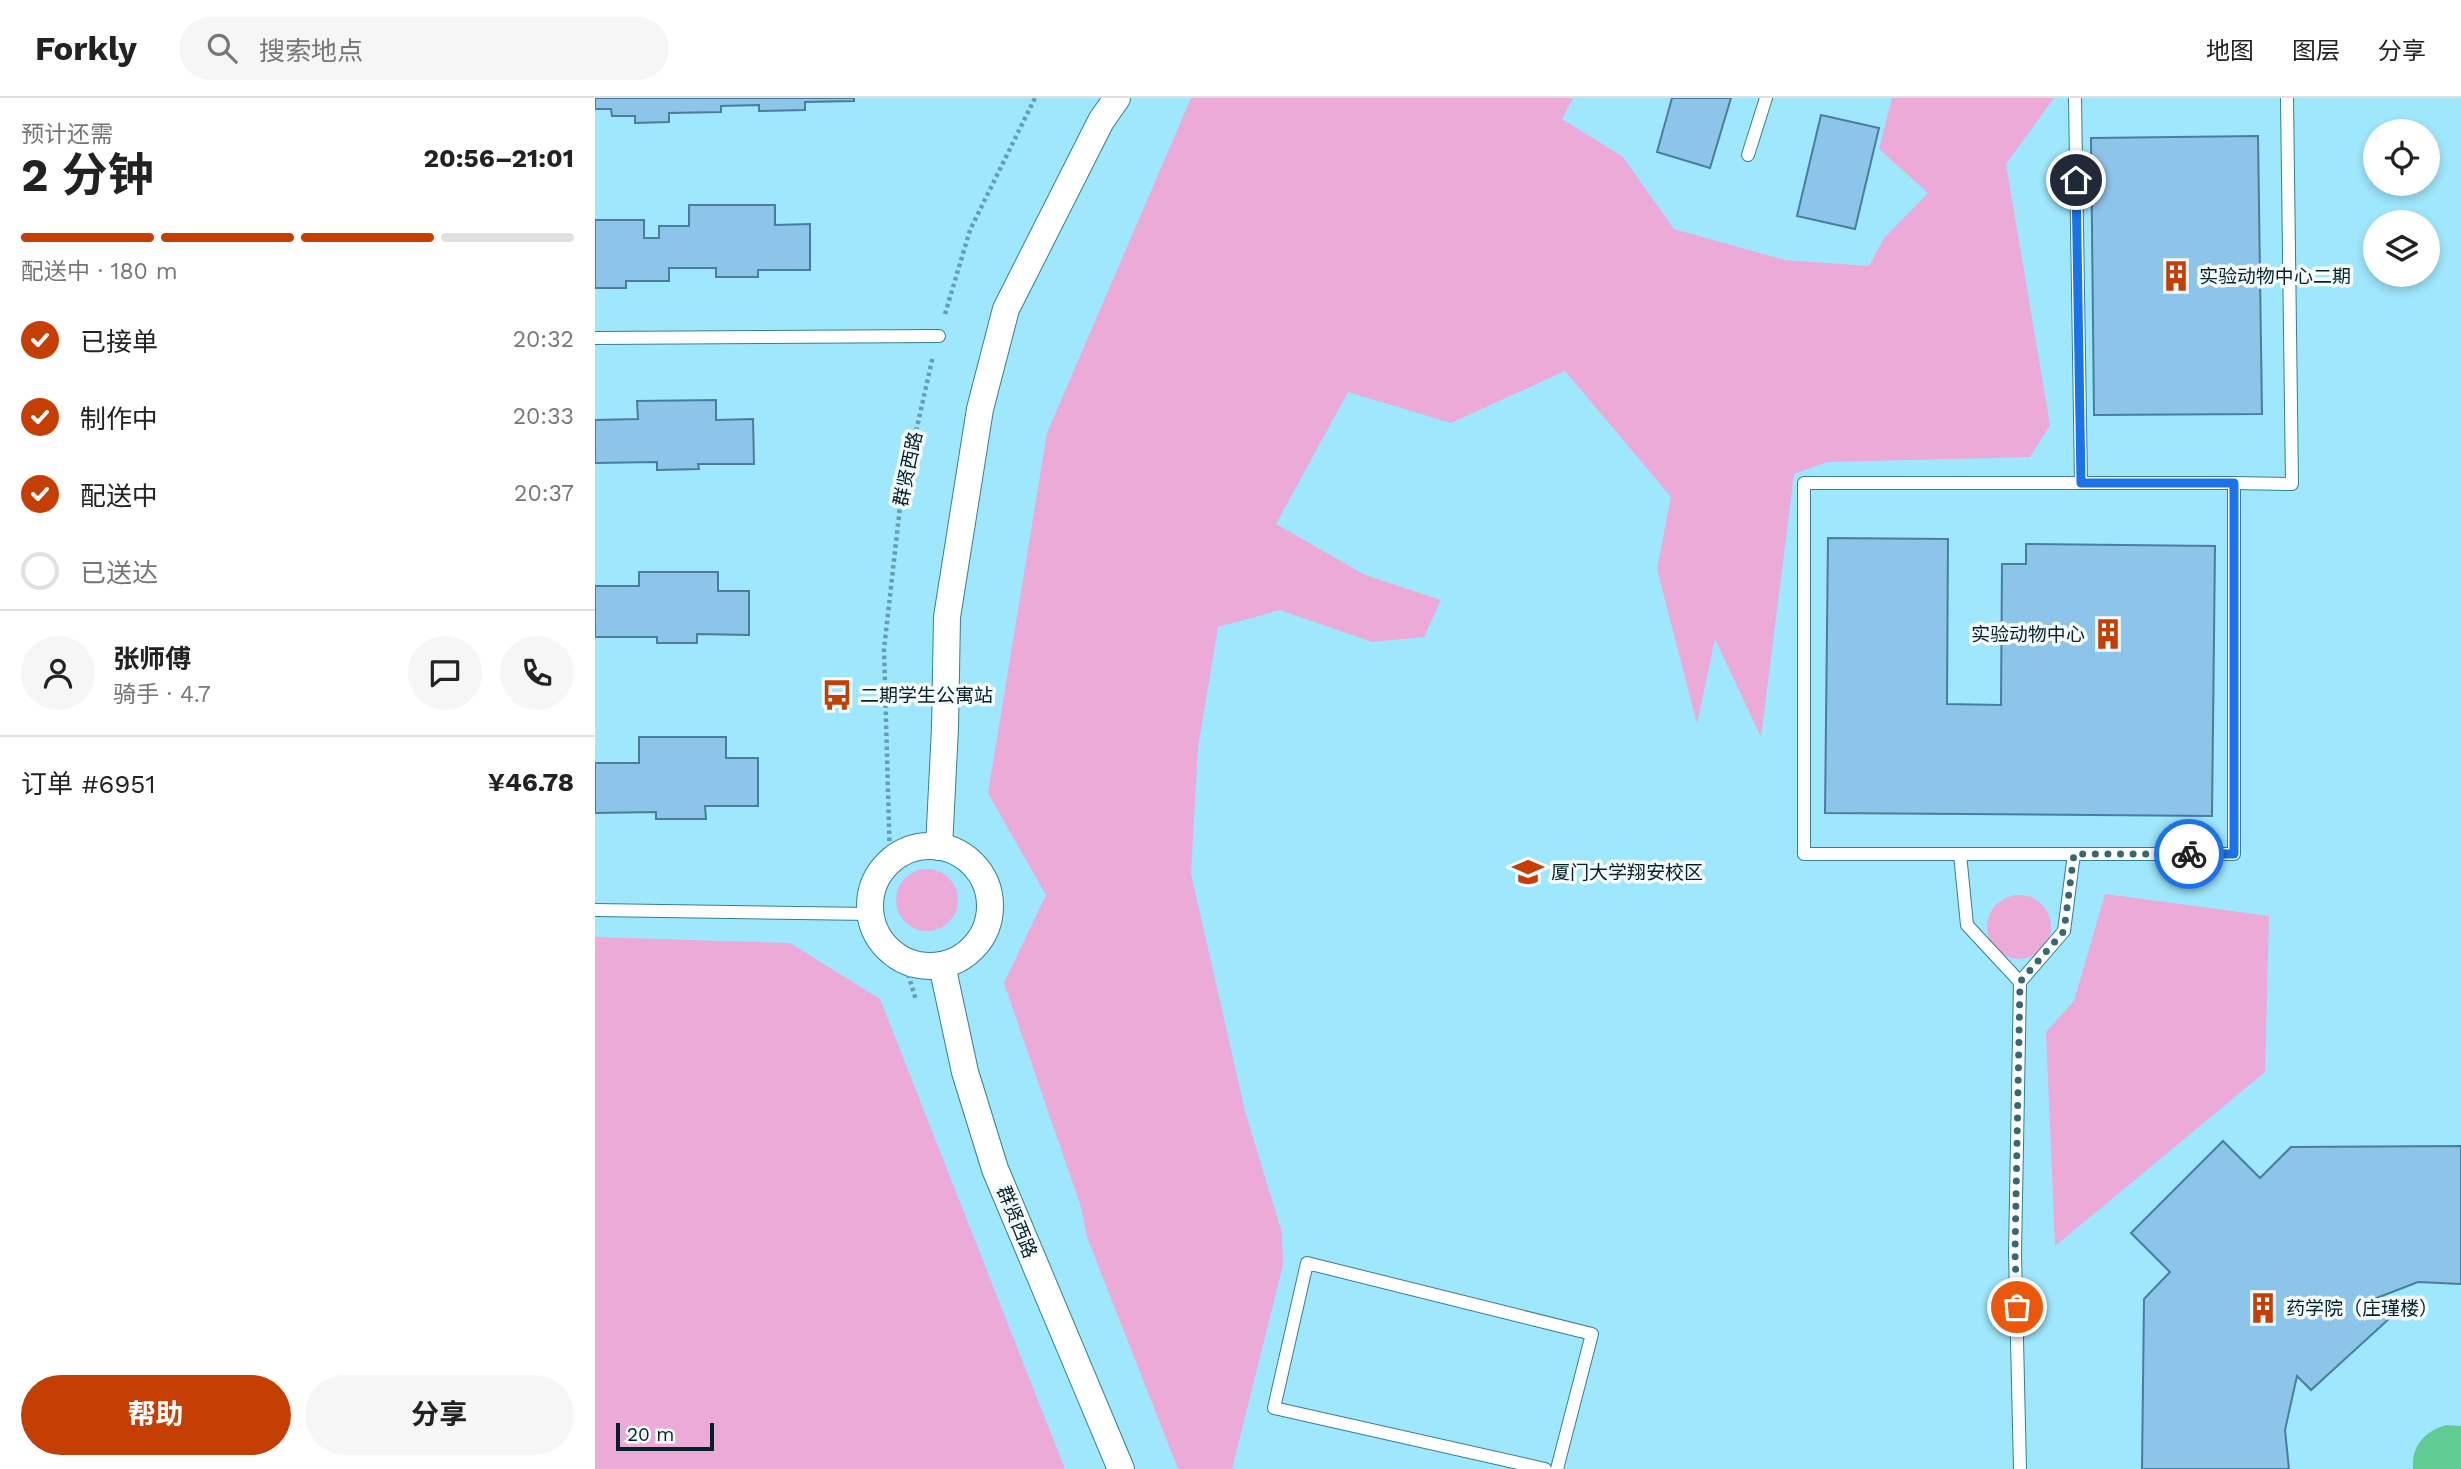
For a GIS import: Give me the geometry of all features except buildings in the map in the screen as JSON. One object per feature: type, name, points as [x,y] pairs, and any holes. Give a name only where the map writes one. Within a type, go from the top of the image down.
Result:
[{"type":"street","points":[[939,847],[947,617],[980,410],[1006,309],[1101,121],[1117,98]]},
{"type":"street","points":[[939,847],[957,853],[972,863],[983,878],[989,895],[990,914],[985,932],[974,947],[960,958],[943,965],[923,966],[904,961],[888,949],[876,933],[871,914],[871,895],[878,877],[890,862],[913,849],[939,847]]},
{"type":"street","name":"群贤西路","points":[[943,965],[965,1072],[995,1169],[1121,1469]]},
{"type":"lane","points":[[1748,155],[1766,98]]},
{"type":"lane","points":[[2075,98],[2081,483]]},
{"type":"lane","points":[[2234,483],[2234,854],[1804,854],[1804,483],[2234,483],[2292,484],[2287,98]]},
{"type":"lane","points":[[595,338],[939,336]]},
{"type":"lane","points":[[1960,854],[1967,925],[2020,982]]},
{"type":"lane","points":[[2020,1469],[2015,1253],[2020,982],[2064,931],[2074,854]]},
{"type":"lane","points":[[595,909],[871,914]]},
{"type":"lane","points":[[1545,1469],[1274,1408],[1307,1263],[1592,1334],[1557,1469]]},
{"type":"path","name":"群贤西路","points":[[890,862],[884,649],[901,498],[939,336],[970,230],[1035,98]]},
{"type":"shaded area","points":[[1191,98],[1573,98],[1562,119],[1623,157],[1674,229],[1784,260],[1869,266],[1884,238],[1928,193],[1879,149],[1892,98],[2054,98],[2006,164],[2050,425],[2030,457],[1827,462],[1794,474],[1761,737],[1715,639],[1697,724],[1657,569],[1671,497],[1565,371],[1451,423],[1348,392],[1276,524],[1365,575],[1441,600],[1424,637],[1372,642],[1280,610],[1218,627],[1198,747],[1191,874],[1245,1111],[1282,1233],[1283,1265],[1232,1469],[1178,1469],[1087,1237],[1081,1207],[1004,983],[1046,895],[988,793],[1047,433]]},
{"type":"shaded area","points":[[927,869],[939,871],[949,878],[956,888],[956,912],[949,922],[939,929],[927,931],[915,929],[905,922],[898,912],[896,900],[898,888],[905,878],[915,871]]},
{"type":"shaded area","points":[[2105,894],[2269,916],[2265,1072],[2055,1246],[2046,1032],[2074,1001]]},
{"type":"shaded area","points":[[2019,895],[2037,901],[2045,909],[2051,927],[2045,945],[2037,953],[2019,959],[2001,953],[1993,945],[1987,927],[1993,909],[2001,901]]},
{"type":"shaded area","points":[[595,937],[790,943],[880,999],[1065,1469],[595,1469]]},
{"type":"shaded area","points":[[2446,1425],[2461,1426],[2461,1469],[2413,1469],[2414,1453],[2421,1441],[2432,1431]]},
{"type":"way so far","points":[[2017,1307],[2015,1253],[2020,982],[2064,931],[2074,854],[2189,854]]},
{"type":"place","name":"实验动物中心二期","points":[[2176,276]]},
{"type":"place","name":"实验动物中心","points":[[2108,634]]},
{"type":"place","name":"二期学生公寓站","points":[[837,695]]},
{"type":"place","name":"厦门大学翔安校区","points":[[1528,872]]},
{"type":"place","name":"药学院（庄瑾楼）","points":[[2263,1308]]},
{"type":"route","points":[[2076,180],[2081,483],[2234,483],[2234,854],[2189,854]]}]
